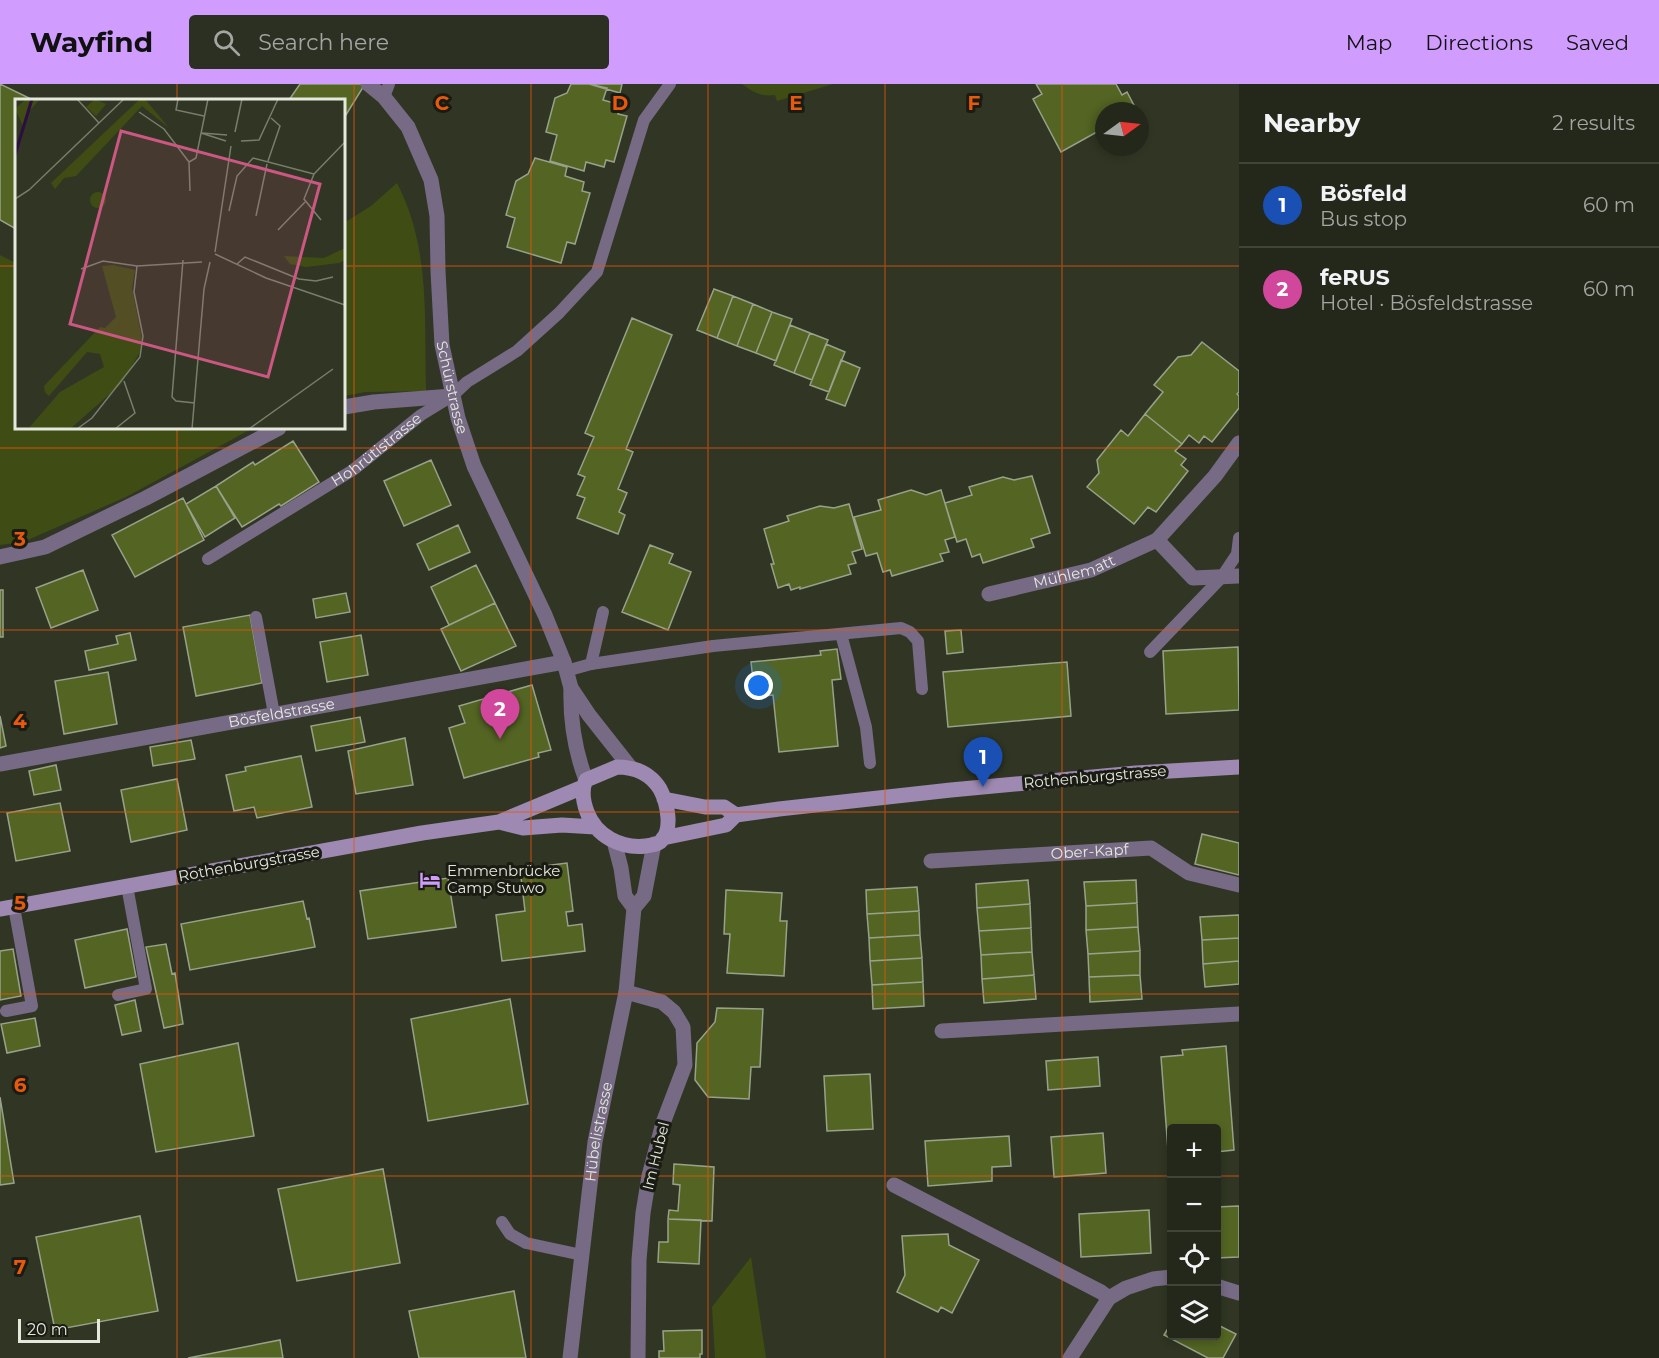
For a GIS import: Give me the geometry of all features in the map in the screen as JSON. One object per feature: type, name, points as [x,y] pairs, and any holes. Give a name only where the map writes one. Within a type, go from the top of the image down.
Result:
[{"type":"main road","points":[[617,766],[630,767],[643,772],[652,780],[664,799],[668,818],[658,841],[633,846],[614,841],[595,827],[586,808],[584,783],[617,766]]},
{"type":"main road","name":"Rothenburgstrasse","points":[[658,841],[726,825],[736,815],[951,789],[1136,773],[1239,767]]},
{"type":"main road","name":"Rothenburgstrasse","points":[[7,908],[422,833],[499,822],[584,783]]},
{"type":"main road","name":"Rothenburgstrasse","points":[[664,799],[724,807],[736,815]]},
{"type":"main road","name":"Rothenburgstrasse","points":[[499,822],[523,828],[562,825],[595,827]]},
{"type":"street","name":"Schürstrasse","points":[[368,84],[387,91],[419,150],[434,194],[437,216],[442,345],[452,396],[474,466],[545,615],[565,667],[571,688],[571,710],[584,783]]},
{"type":"street","name":"Hohrütistrasse","points":[[345,407],[374,402],[452,396]]},
{"type":"street","points":[[0,558],[45,547],[146,498],[277,429]]},
{"type":"street","name":"Mühlematt","points":[[989,594],[1091,570],[1157,540],[1215,476],[1239,443]]},
{"type":"street","points":[[1157,540],[1193,578],[1239,576]]},
{"type":"street","name":"Bösfeldstrasse","points":[[0,764],[274,714],[565,667]]},
{"type":"street","name":"Schürstrasse","points":[[571,688],[589,716],[630,767]]},
{"type":"street","name":"Hübelistrasse","points":[[614,841],[625,896],[634,908]]},
{"type":"street","name":"Hübelistrasse","points":[[570,1358],[595,1142],[626,992],[634,908],[644,896],[658,841]]},
{"type":"street","name":"Ober-Kapf","points":[[931,861],[1151,848],[1189,873],[1239,885]]},
{"type":"street","name":"Im Hubel","points":[[626,992],[662,1002],[674,1012],[683,1027],[685,1065],[663,1123],[649,1176],[643,1213],[639,1270],[638,1358]]},
{"type":"street","points":[[942,1031],[1239,1014]]},
{"type":"street","points":[[894,1185],[1109,1298]]},
{"type":"street","points":[[1070,1358],[1109,1298],[1126,1288],[1153,1279],[1167,1278]]},
{"type":"street","points":[[1221,1288],[1239,1293]]},
{"type":"lane","points":[[452,396],[467,382],[516,351],[560,313],[597,272],[644,120],[670,84]]},
{"type":"lane","name":"Hohrütistrasse","points":[[208,559],[353,470],[421,415],[452,396]]},
{"type":"lane","points":[[1150,652],[1221,578],[1237,554],[1239,538]]},
{"type":"lane","points":[[591,664],[603,612]]},
{"type":"lane","points":[[256,617],[274,714]]},
{"type":"lane","points":[[565,667],[713,646],[901,628],[910,632],[918,641],[922,689]]},
{"type":"lane","points":[[841,634],[864,718],[870,763]]},
{"type":"lane","points":[[118,995],[146,990],[127,886]]},
{"type":"lane","points":[[6,1011],[32,1006],[7,908]]},
{"type":"lane","points":[[502,1222],[510,1234],[526,1243],[582,1255]]},
{"type":"green space","points":[[742,84],[833,84],[777,101],[775,95],[757,93]]},
{"type":"green space","points":[[397,183],[416,233],[424,285],[426,391],[365,392],[345,396],[345,222],[371,206]]},
{"type":"green space","points":[[0,255],[15,262],[15,429],[251,429],[126,497],[23,542],[0,545]]},
{"type":"green space","points":[[751,1257],[766,1358],[715,1358],[712,1307]]},
{"type":"building","points":[[0,84],[31,99],[15,99],[15,228],[0,220]]},
{"type":"building","points":[[300,84],[365,84],[345,116],[345,99],[290,99]]},
{"type":"building","points":[[571,84],[589,84],[607,88],[603,100],[621,105],[618,114],[627,116],[614,162],[606,160],[604,167],[586,162],[584,171],[550,161],[557,135],[546,132],[555,98],[567,93]]},
{"type":"building","points":[[589,84],[622,84],[620,93]]},
{"type":"building","points":[[1036,84],[1116,84],[1122,95],[1127,92],[1132,102],[1095,102],[1095,133],[1061,152],[1033,99],[1042,94]]},
{"type":"building","points":[[535,158],[567,167],[565,176],[584,182],[582,191],[590,193],[575,244],[567,242],[561,263],[507,247],[515,218],[506,215],[516,181],[528,174]]},
{"type":"building","points":[[714,289],[733,296],[717,338],[697,330]]},
{"type":"building","points":[[733,296],[753,304],[737,346],[717,338]]},
{"type":"building","points":[[753,304],[772,312],[756,353],[737,346]]},
{"type":"building","points":[[772,312],[792,319],[776,361],[756,353]]},
{"type":"building","points":[[632,318],[672,335],[626,449],[633,452],[618,489],[627,493],[619,512],[625,515],[618,534],[577,518],[585,498],[577,495],[585,477],[578,474],[594,437],[585,433]]},
{"type":"building","points":[[790,325],[810,333],[794,373],[774,365]]},
{"type":"building","points":[[810,333],[828,340],[812,380],[794,373]]},
{"type":"building","points":[[1202,342],[1239,371],[1239,392],[1237,394],[1239,408],[1212,442],[1204,436],[1199,443],[1189,435],[1182,444],[1145,414],[1163,392],[1154,385],[1178,357],[1191,355]]},
{"type":"building","points":[[826,344],[845,352],[829,392],[810,385]]},
{"type":"building","points":[[841,360],[860,368],[845,406],[826,399]]},
{"type":"building","points":[[1145,414],[1182,444],[1175,451],[1186,459],[1181,465],[1188,471],[1156,512],[1148,507],[1134,524],[1087,487],[1099,473],[1097,460],[1121,430],[1128,436]]},
{"type":"building","points":[[293,441],[319,482],[242,527],[216,486],[253,462],[255,465]]},
{"type":"building","points":[[431,460],[451,505],[404,526],[384,481]]},
{"type":"building","points":[[1032,476],[1050,533],[1031,539],[1034,547],[983,563],[980,554],[972,557],[966,539],[957,542],[945,503],[972,495],[969,487],[1003,477],[1014,480]]},
{"type":"building","points":[[216,486],[235,518],[205,537],[186,504]]},
{"type":"building","points":[[911,490],[926,495],[941,490],[955,537],[945,540],[949,552],[940,554],[943,561],[892,576],[890,570],[883,572],[877,553],[866,556],[854,517],[881,510],[878,500]]},
{"type":"building","points":[[183,498],[204,540],[135,577],[112,535]]},
{"type":"building","points":[[849,504],[862,549],[852,552],[856,563],[848,565],[851,574],[800,589],[800,587],[791,590],[789,584],[778,588],[764,529],[789,521],[787,516],[820,506],[834,508]]},
{"type":"building","points":[[458,525],[470,552],[429,570],[417,544]]},
{"type":"building","points":[[650,545],[673,554],[669,563],[691,572],[668,630],[622,612]]},
{"type":"building","points":[[476,565],[495,603],[449,625],[431,587]]},
{"type":"building","points":[[83,570],[98,610],[51,628],[36,588]]},
{"type":"building","points":[[0,590],[3,590],[3,637],[0,637]]},
{"type":"building","points":[[346,593],[350,612],[316,618],[313,599]]},
{"type":"building","points":[[495,603],[516,646],[461,671],[441,629]]},
{"type":"building","points":[[250,615],[262,683],[196,696],[183,627]]},
{"type":"building","points":[[961,630],[963,652],[947,654],[945,631]]},
{"type":"building","points":[[130,633],[136,660],[89,670],[85,651],[118,644],[116,636]]},
{"type":"building","points":[[361,635],[368,675],[327,682],[320,642]]},
{"type":"building","points":[[1238,647],[1239,710],[1166,714],[1163,651]]},
{"type":"building","points":[[837,649],[841,679],[832,680],[838,746],[779,752],[773,695],[755,697],[751,662],[821,655],[820,651]]},
{"type":"building","points":[[1067,662],[1071,716],[948,727],[943,672]]},
{"type":"building","points":[[108,672],[117,724],[64,734],[55,681]]},
{"type":"building","points":[[532,685],[551,750],[538,753],[539,757],[464,778],[449,728],[465,723],[459,706]]},
{"type":"building","points":[[0,716],[6,746],[0,748]]},
{"type":"building","points":[[360,717],[365,742],[316,751],[311,726]]},
{"type":"building","points":[[405,738],[413,785],[356,794],[348,751]]},
{"type":"building","points":[[191,740],[195,759],[153,766],[150,747]]},
{"type":"building","points":[[301,756],[312,807],[257,818],[254,807],[234,811],[226,775],[246,771],[245,767]]},
{"type":"building","points":[[56,765],[61,790],[34,795],[29,771]]},
{"type":"building","points":[[177,779],[187,830],[131,842],[121,790]]},
{"type":"building","points":[[60,803],[70,851],[16,861],[7,813]]},
{"type":"building","points":[[1202,834],[1239,843],[1239,875],[1195,864]]},
{"type":"building","points":[[567,863],[573,911],[566,912],[568,926],[582,924],[585,951],[502,961],[496,915],[525,911],[520,869]]},
{"type":"building","points":[[448,878],[456,927],[368,939],[360,891]]},
{"type":"building","points":[[1028,880],[1030,904],[977,908],[976,884]]},
{"type":"building","points":[[1136,880],[1137,903],[1086,906],[1084,882]]},
{"type":"building","points":[[917,887],[919,911],[867,914],[866,890]]},
{"type":"building","points":[[726,890],[782,893],[780,921],[787,921],[784,976],[727,973],[730,934],[724,934]]},
{"type":"building","points":[[303,901],[315,947],[190,970],[181,924]]},
{"type":"building","points":[[1137,903],[1138,927],[1086,930],[1086,906]]},
{"type":"building","points":[[1030,904],[1031,928],[979,931],[977,908]]},
{"type":"building","points":[[919,911],[920,935],[869,938],[867,914]]},
{"type":"building","points":[[1239,915],[1239,938],[1202,940],[1200,917]]},
{"type":"building","points":[[1138,927],[1140,951],[1088,954],[1086,930]]},
{"type":"building","points":[[1031,928],[1032,952],[981,955],[979,931]]},
{"type":"building","points":[[127,929],[136,977],[85,988],[75,940]]},
{"type":"building","points":[[920,935],[922,958],[870,961],[869,938]]},
{"type":"building","points":[[1239,938],[1239,961],[1203,964],[1202,940]]},
{"type":"building","points":[[166,944],[172,974],[175,973],[183,1024],[164,1028],[146,947]]},
{"type":"building","points":[[13,949],[21,996],[0,1000],[0,951]]},
{"type":"building","points":[[1140,951],[1140,975],[1089,977],[1088,954]]},
{"type":"building","points":[[1032,952],[1034,975],[982,979],[981,955]]},
{"type":"building","points":[[922,958],[923,982],[872,985],[870,961]]},
{"type":"building","points":[[1239,961],[1239,984],[1205,987],[1203,964]]},
{"type":"building","points":[[1034,975],[1036,999],[984,1003],[982,979]]},
{"type":"building","points":[[1140,975],[1142,999],[1090,1002],[1089,977]]},
{"type":"building","points":[[923,982],[924,1006],[873,1009],[872,985]]},
{"type":"building","points":[[510,999],[528,1104],[428,1121],[411,1019]]},
{"type":"building","points":[[135,1000],[141,1031],[122,1035],[115,1005]]},
{"type":"building","points":[[717,1008],[763,1009],[760,1067],[751,1067],[749,1099],[708,1097],[695,1080],[697,1043],[715,1022]]},
{"type":"building","points":[[35,1018],[40,1046],[7,1053],[1,1024]]},
{"type":"building","points":[[238,1043],[254,1136],[156,1152],[140,1064]]},
{"type":"building","points":[[1226,1046],[1234,1150],[1221,1151],[1221,1124],[1167,1124],[1167,1137],[1161,1057],[1183,1055],[1182,1050]]},
{"type":"building","points":[[1098,1057],[1100,1086],[1048,1090],[1046,1061]]},
{"type":"building","points":[[870,1074],[873,1129],[827,1131],[824,1076]]},
{"type":"building","points":[[0,1097],[14,1183],[0,1185]]},
{"type":"building","points":[[1103,1133],[1106,1173],[1054,1177],[1051,1137]]},
{"type":"building","points":[[1009,1136],[1011,1166],[992,1167],[992,1181],[928,1186],[925,1141]]},
{"type":"building","points":[[674,1164],[714,1167],[712,1221],[668,1219],[669,1210],[678,1211],[680,1185],[673,1184]]},
{"type":"building","points":[[383,1169],[400,1263],[297,1281],[278,1189]]},
{"type":"building","points":[[1239,1206],[1239,1257],[1221,1258],[1221,1207]]},
{"type":"building","points":[[1149,1210],[1151,1253],[1081,1257],[1079,1214]]},
{"type":"building","points":[[140,1216],[158,1311],[55,1330],[36,1237]]},
{"type":"building","points":[[668,1219],[701,1220],[699,1264],[658,1262],[659,1242],[668,1242]]},
{"type":"building","points":[[948,1234],[949,1245],[979,1260],[952,1313],[941,1307],[938,1312],[897,1292],[905,1275],[902,1236]]},
{"type":"building","points":[[514,1291],[526,1358],[419,1358],[409,1311]]},
{"type":"building","points":[[1221,1326],[1236,1334],[1223,1358],[1208,1358],[1174,1340],[1221,1340]]},
{"type":"building","points":[[702,1330],[700,1358],[659,1358],[659,1351],[664,1351],[663,1331]]},
{"type":"building","points":[[280,1340],[283,1358],[188,1358]]},
{"type":"place","name":"feRUS","points":[[500,739]]},
{"type":"place","name":"Bösfeld","points":[[983,787]]},
{"type":"place","name":"Emmenbrücke Camp Stuwo","points":[[430,880]]}]
